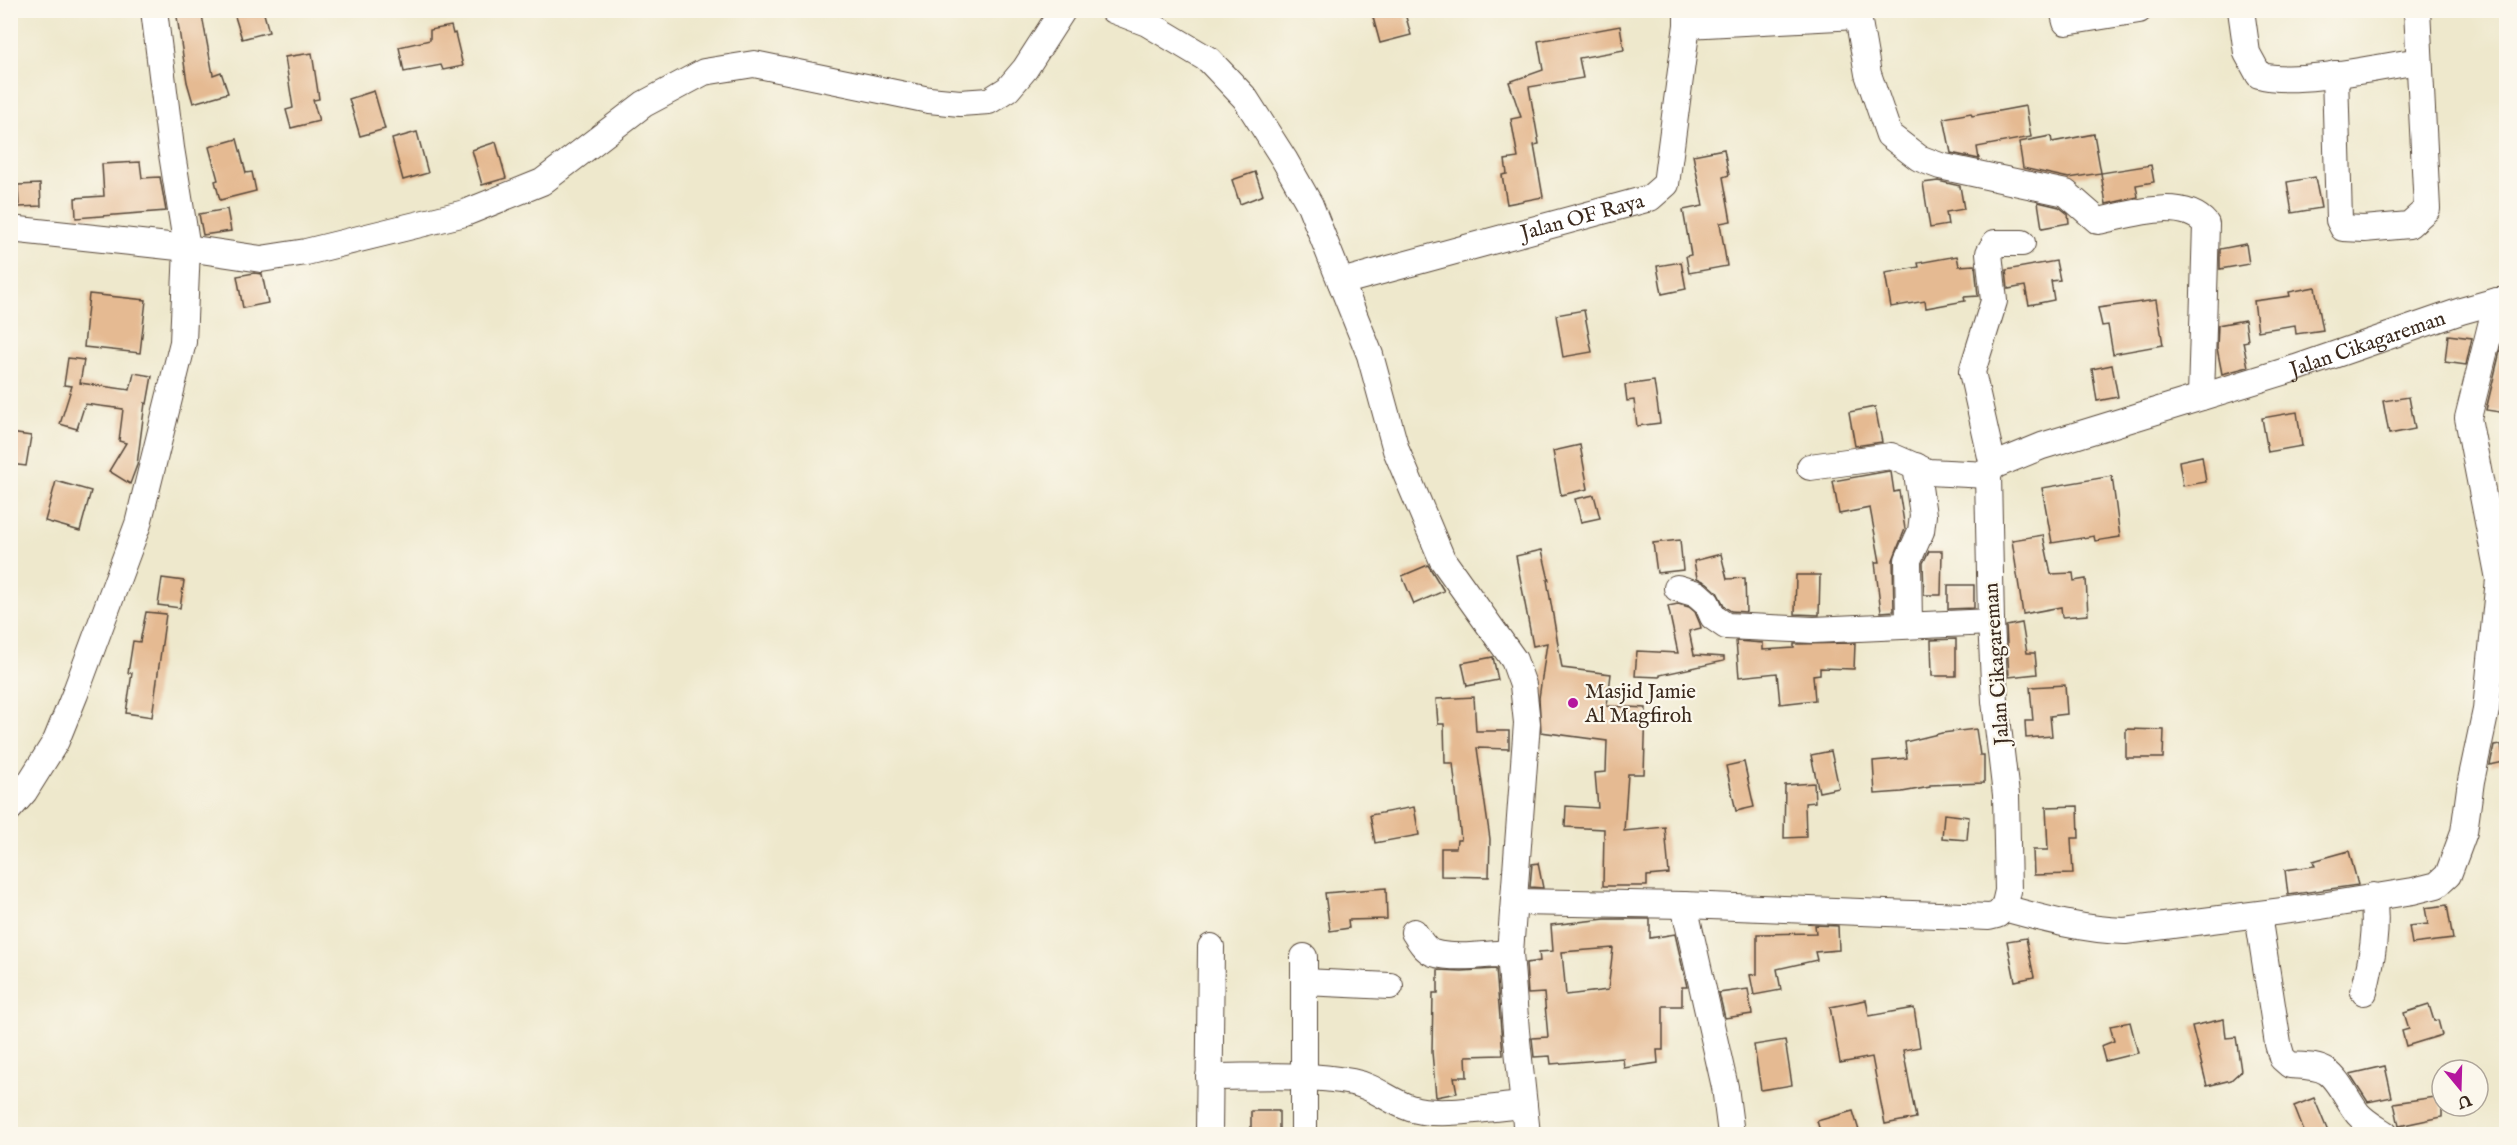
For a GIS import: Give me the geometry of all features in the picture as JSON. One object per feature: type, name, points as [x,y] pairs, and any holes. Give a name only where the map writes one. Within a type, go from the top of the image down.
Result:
[{"type":"street","points":[[10,808],[24,792],[56,741],[138,524],[183,342],[187,248],[171,148],[154,10]]},
{"type":"street","points":[[10,229],[187,248],[261,259],[279,257],[465,213],[542,182],[644,104],[704,72],[754,64],[929,100],[960,103],[989,101],[1008,89],[1025,69],[1063,10]]},
{"type":"street","points":[[1113,10],[1147,23],[1209,60],[1245,98],[1310,205],[1371,355],[1396,450],[1442,559],[1514,660],[1523,685],[1527,723],[1510,953],[1527,1134]]},
{"type":"street","points":[[2063,10],[2066,22],[2139,10]]},
{"type":"street","points":[[2241,10],[2247,53],[2259,75],[2273,80],[2335,74],[2419,61]]},
{"type":"street","points":[[2335,74],[2339,220],[2343,228],[2373,229],[2409,225],[2427,209],[2417,10]]},
{"type":"street","points":[[1857,13],[1868,74],[1889,135],[1919,158],[1957,171],[1987,175],[2066,193],[2098,221],[2166,207],[2199,216],[2206,224],[2203,240],[2201,397]]},
{"type":"street","name":"Jalan OF Raya","points":[[1341,282],[1650,198],[1666,184],[1687,18],[1857,13]]},
{"type":"street","points":[[1810,467],[1891,456],[1928,472],[1991,470],[1972,372],[1994,301],[1989,253],[1995,243],[2022,243]]},
{"type":"street","points":[[1514,902],[1684,905],[1989,917],[1997,915],[2004,908],[2101,931],[2158,928],[2258,915],[2428,888],[2443,881],[2452,869],[2464,832],[2471,781],[2486,710],[2499,579],[2468,418],[2502,301]]},
{"type":"street","name":"Jalan Cikagareman","points":[[2004,908],[2008,891],[2006,795],[1995,702],[1991,622],[1991,470],[2042,446],[2502,301]]},
{"type":"street","points":[[1909,625],[1908,560],[1921,531],[1923,515],[1916,466]]},
{"type":"street","points":[[1677,588],[1697,594],[1707,603],[1713,617],[1726,626],[1814,630],[1991,622]]},
{"type":"street","points":[[2364,992],[2374,947],[2376,922],[2373,896]]},
{"type":"street","points":[[1684,905],[1725,1087],[1731,1134]]},
{"type":"street","points":[[2258,915],[2282,1058],[2290,1065],[2317,1067],[2327,1071],[2335,1079],[2343,1095],[2360,1117],[2385,1134]]},
{"type":"street","points":[[1414,932],[1422,945],[1432,953],[1459,955],[1510,953]]},
{"type":"street","points":[[1209,1134],[1211,947]]},
{"type":"street","points":[[1304,957],[1304,1134]]},
{"type":"street","points":[[1304,982],[1390,986]]},
{"type":"street","points":[[1209,1077],[1335,1079],[1370,1087],[1409,1108],[1427,1112],[1524,1105]]},
{"type":"building","points":[[176,10],[201,10],[213,75],[221,72],[228,93],[193,103],[187,82]]},
{"type":"building","points":[[233,10],[263,10],[269,32],[242,39]]},
{"type":"building","points":[[1371,10],[1404,10],[1411,35],[1380,43]]},
{"type":"building","points":[[451,26],[453,34],[455,33],[463,66],[443,70],[441,65],[404,72],[399,47],[430,40],[430,30]]},
{"type":"building","points":[[1620,26],[1624,50],[1579,58],[1583,78],[1529,87],[1539,144],[1534,145],[1543,197],[1507,204],[1502,175],[1507,174],[1505,160],[1518,158],[1511,119],[1521,117],[1509,82],[1543,70],[1538,41]]},
{"type":"building","points":[[312,53],[319,99],[313,100],[319,121],[291,128],[286,110],[293,108],[285,57]]},
{"type":"building","points":[[374,91],[385,129],[360,136],[349,99]]},
{"type":"building","points":[[2026,106],[2031,137],[1977,147],[1979,159],[1951,153],[1944,118],[1971,113],[1972,116]]},
{"type":"building","points":[[417,132],[428,173],[403,180],[392,139]]},
{"type":"building","points":[[2094,134],[2101,173],[2069,178],[2023,168],[2019,142],[2051,136],[2052,142]]},
{"type":"building","points":[[237,139],[246,173],[252,172],[256,191],[220,200],[215,181],[218,180],[209,147]]},
{"type":"building","points":[[496,142],[506,178],[482,185],[472,150]]},
{"type":"building","points":[[1724,149],[1729,175],[1723,177],[1731,221],[1720,223],[1727,266],[1689,273],[1686,256],[1691,255],[1683,210],[1703,206],[1693,155]]},
{"type":"building","points":[[140,162],[142,178],[160,177],[166,211],[76,218],[75,198],[104,196],[102,164]]},
{"type":"building","points":[[2151,165],[2154,182],[2136,185],[2138,197],[2106,204],[2101,173]]},
{"type":"building","points":[[1255,172],[1263,195],[1240,204],[1232,180]]},
{"type":"building","points":[[2315,177],[2321,208],[2292,213],[2287,182]]},
{"type":"building","points":[[1938,181],[1960,186],[1964,209],[1946,212],[1948,225],[1930,228],[1923,183]]},
{"type":"building","points":[[40,184],[41,206],[19,207],[18,185]]},
{"type":"building","points":[[2038,202],[2059,207],[2068,214],[2069,223],[2042,228]]},
{"type":"building","points":[[227,209],[231,231],[203,235],[199,214]]},
{"type":"building","points":[[2246,244],[2249,264],[2220,269],[2220,249]]},
{"type":"building","points":[[1957,256],[1959,266],[1975,265],[1978,296],[1964,297],[1965,301],[1926,308],[1925,301],[1891,307],[1885,273],[1919,267],[1918,263]]},
{"type":"building","points":[[2056,261],[2060,280],[2051,281],[2054,300],[2029,305],[2025,286],[2008,289],[2006,270]]},
{"type":"building","points":[[1681,262],[1686,289],[1662,294],[1657,266]]},
{"type":"building","points":[[262,274],[268,303],[243,308],[237,276]]},
{"type":"building","points":[[2315,287],[2323,330],[2296,334],[2295,325],[2258,331],[2254,301],[2290,296],[2289,292]]},
{"type":"building","points":[[89,294],[146,300],[140,353],[84,347]]},
{"type":"building","points":[[2156,300],[2163,345],[2113,354],[2108,325],[2102,326],[2098,308]]},
{"type":"building","points":[[1584,310],[1592,352],[1563,357],[1556,315]]},
{"type":"building","points":[[2245,320],[2248,341],[2243,342],[2248,367],[2222,374],[2217,348],[2218,325]]},
{"type":"building","points":[[2448,335],[2472,338],[2466,365],[2445,362]]},
{"type":"building","points":[[2502,343],[2506,343],[2506,413],[2486,410]]},
{"type":"building","points":[[68,358],[84,360],[80,383],[130,390],[134,373],[152,376],[147,404],[145,403],[137,465],[130,484],[109,471],[126,443],[119,441],[123,409],[85,404],[77,429],[60,424],[72,386],[64,385]]},
{"type":"building","points":[[2112,365],[2118,397],[2097,401],[2092,369]]},
{"type":"building","points":[[1654,381],[1660,423],[1637,426],[1634,400],[1627,401],[1625,385]]},
{"type":"building","points":[[2409,397],[2415,429],[2389,434],[2383,401]]},
{"type":"building","points":[[1875,407],[1882,442],[1855,446],[1849,412]]},
{"type":"building","points":[[2297,412],[2302,446],[2268,452],[2262,418]]},
{"type":"building","points":[[10,433],[31,436],[26,466],[10,464]]},
{"type":"building","points":[[1580,445],[1588,489],[1561,495],[1553,451]]},
{"type":"building","points":[[2202,456],[2206,482],[2183,486],[2179,461]]},
{"type":"building","points":[[1889,471],[1894,492],[1899,491],[1905,529],[1893,560],[1894,611],[1881,612],[1875,562],[1880,562],[1870,508],[1839,514],[1833,481]]},
{"type":"building","points":[[2112,476],[2120,537],[2095,541],[2094,536],[2052,543],[2042,488]]},
{"type":"building","points":[[56,481],[91,491],[80,531],[45,521]]},
{"type":"building","points":[[1594,495],[1600,518],[1581,522],[1575,499]]},
{"type":"building","points":[[2043,535],[2051,574],[2073,573],[2074,581],[2086,579],[2088,615],[2062,617],[2061,607],[2023,614],[2012,540]]},
{"type":"building","points":[[1680,540],[1683,570],[1657,573],[1653,543]]},
{"type":"building","points":[[1542,550],[1549,580],[1547,580],[1562,668],[1611,674],[1607,706],[1646,708],[1644,774],[1628,774],[1624,831],[1665,827],[1669,874],[1647,876],[1647,886],[1603,886],[1604,829],[1565,827],[1566,806],[1598,808],[1595,773],[1606,772],[1607,741],[1541,732],[1539,698],[1547,643],[1533,646],[1516,556]]},
{"type":"building","points":[[1929,551],[1942,551],[1941,595],[1924,595],[1923,563]]},
{"type":"building","points":[[1721,554],[1727,579],[1745,578],[1746,612],[1731,611],[1725,607],[1717,592],[1697,578],[1694,561]]},
{"type":"building","points":[[1428,565],[1444,591],[1414,604],[1402,576]]},
{"type":"building","points":[[1796,575],[1820,575],[1819,615],[1795,614]]},
{"type":"building","points":[[162,578],[184,581],[180,608],[158,605]]},
{"type":"building","points":[[1948,585],[1974,585],[1974,608],[1948,609]]},
{"type":"building","points":[[1678,604],[1689,607],[1695,612],[1700,624],[1701,628],[1689,631],[1694,655],[1724,657],[1724,661],[1660,675],[1660,677],[1635,676],[1637,651],[1678,653],[1668,606]]},
{"type":"building","points":[[146,612],[166,614],[152,717],[126,713],[132,673],[128,673],[133,641],[140,642]]},
{"type":"building","points":[[2022,623],[2027,653],[2035,653],[2037,674],[2009,677],[2006,626]]},
{"type":"building","points":[[1956,639],[1956,676],[1932,676],[1931,640]]},
{"type":"building","points":[[1736,641],[1763,643],[1763,650],[1794,648],[1794,644],[1855,643],[1854,669],[1820,668],[1820,674],[1813,675],[1815,700],[1780,704],[1777,673],[1739,677]]},
{"type":"building","points":[[1493,657],[1498,680],[1467,686],[1462,663]]},
{"type":"building","points":[[2065,685],[2067,714],[2050,716],[2052,736],[2026,738],[2025,721],[2033,721],[2030,687]]},
{"type":"building","points":[[1474,697],[1476,731],[1509,731],[1509,749],[1477,748],[1490,839],[1489,877],[1441,876],[1441,848],[1456,848],[1457,840],[1461,840],[1453,763],[1445,763],[1444,724],[1438,724],[1436,699]]},
{"type":"building","points":[[1976,729],[1980,755],[1984,755],[1984,783],[1930,785],[1930,787],[1902,792],[1875,794],[1873,761],[1907,758],[1905,742],[1942,733]]},
{"type":"building","points":[[2126,729],[2164,730],[2163,758],[2126,758]]},
{"type":"building","points":[[2501,745],[2504,762],[2490,765],[2494,746]]},
{"type":"building","points":[[1831,751],[1839,788],[1819,792],[1811,755]]},
{"type":"building","points":[[1744,762],[1754,807],[1736,811],[1726,766]]},
{"type":"building","points":[[1814,783],[1815,802],[1805,803],[1806,837],[1784,838],[1785,785]]},
{"type":"building","points":[[2078,806],[2079,838],[2071,838],[2073,874],[2034,875],[2033,850],[2048,850],[2046,807]]},
{"type":"building","points":[[1414,807],[1419,835],[1375,843],[1370,815]]},
{"type":"building","points":[[1944,814],[1969,817],[1967,840],[1942,838]]},
{"type":"building","points":[[2349,851],[2358,885],[2288,895],[2285,870],[2315,866],[2313,861]]},
{"type":"building","points":[[1538,863],[1543,888],[1530,887],[1532,864]]},
{"type":"building","points":[[1386,888],[1387,919],[1348,920],[1349,928],[1330,931],[1325,893]]},
{"type":"building","points":[[2447,905],[2453,939],[2412,944],[2409,926],[2428,924],[2425,908]]},
{"type":"building","points":[[1605,919],[1650,919],[1650,938],[1675,934],[1687,987],[1682,987],[1682,1006],[1663,1006],[1663,1050],[1657,1050],[1658,1063],[1624,1068],[1623,1058],[1551,1064],[1550,1056],[1534,1057],[1532,1038],[1548,1037],[1544,993],[1528,994],[1526,963],[1540,961],[1539,952],[1553,951],[1551,925]],"holes":[[[1613,948],[1608,990],[1566,995],[1562,952]]]},
{"type":"building","points":[[1815,925],[1838,926],[1839,950],[1815,952],[1817,960],[1777,969],[1781,990],[1754,995],[1750,975],[1757,974],[1757,934],[1816,933]]},
{"type":"building","points":[[2026,938],[2034,977],[2015,981],[2007,941]]},
{"type":"building","points":[[1496,969],[1503,1055],[1466,1056],[1467,1077],[1454,1077],[1457,1093],[1436,1097],[1432,1052],[1433,993],[1438,993],[1438,970]]},
{"type":"building","points":[[1748,989],[1752,1014],[1725,1018],[1719,993]]},
{"type":"building","points":[[1866,1000],[1869,1016],[1914,1008],[1920,1047],[1903,1050],[1916,1118],[1885,1124],[1872,1057],[1840,1063],[1830,1007]]},
{"type":"building","points":[[2429,1005],[2434,1021],[2438,1020],[2442,1035],[2406,1046],[2402,1031],[2409,1029],[2404,1013]]},
{"type":"building","points":[[2224,1019],[2226,1038],[2236,1037],[2241,1071],[2231,1080],[2207,1086],[2192,1026]]},
{"type":"building","points":[[2130,1022],[2138,1053],[2105,1061],[2101,1046],[2114,1041],[2110,1026]]},
{"type":"building","points":[[1785,1040],[1792,1085],[1761,1090],[1754,1045]]},
{"type":"building","points":[[2385,1066],[2392,1097],[2368,1102],[2350,1074]]},
{"type":"building","points":[[2314,1098],[2329,1134],[2305,1134],[2294,1106]]},
{"type":"building","points":[[2430,1098],[2430,1118],[2437,1118],[2399,1126],[2394,1103]]},
{"type":"building","points":[[1251,1111],[1279,1111],[1279,1134],[1251,1134]]},
{"type":"building","points":[[1853,1111],[1860,1134],[1821,1134],[1817,1121]]},
{"type":"place","name":"Masjid Jamie Al Magfiroh","points":[[1573,703]]}]
